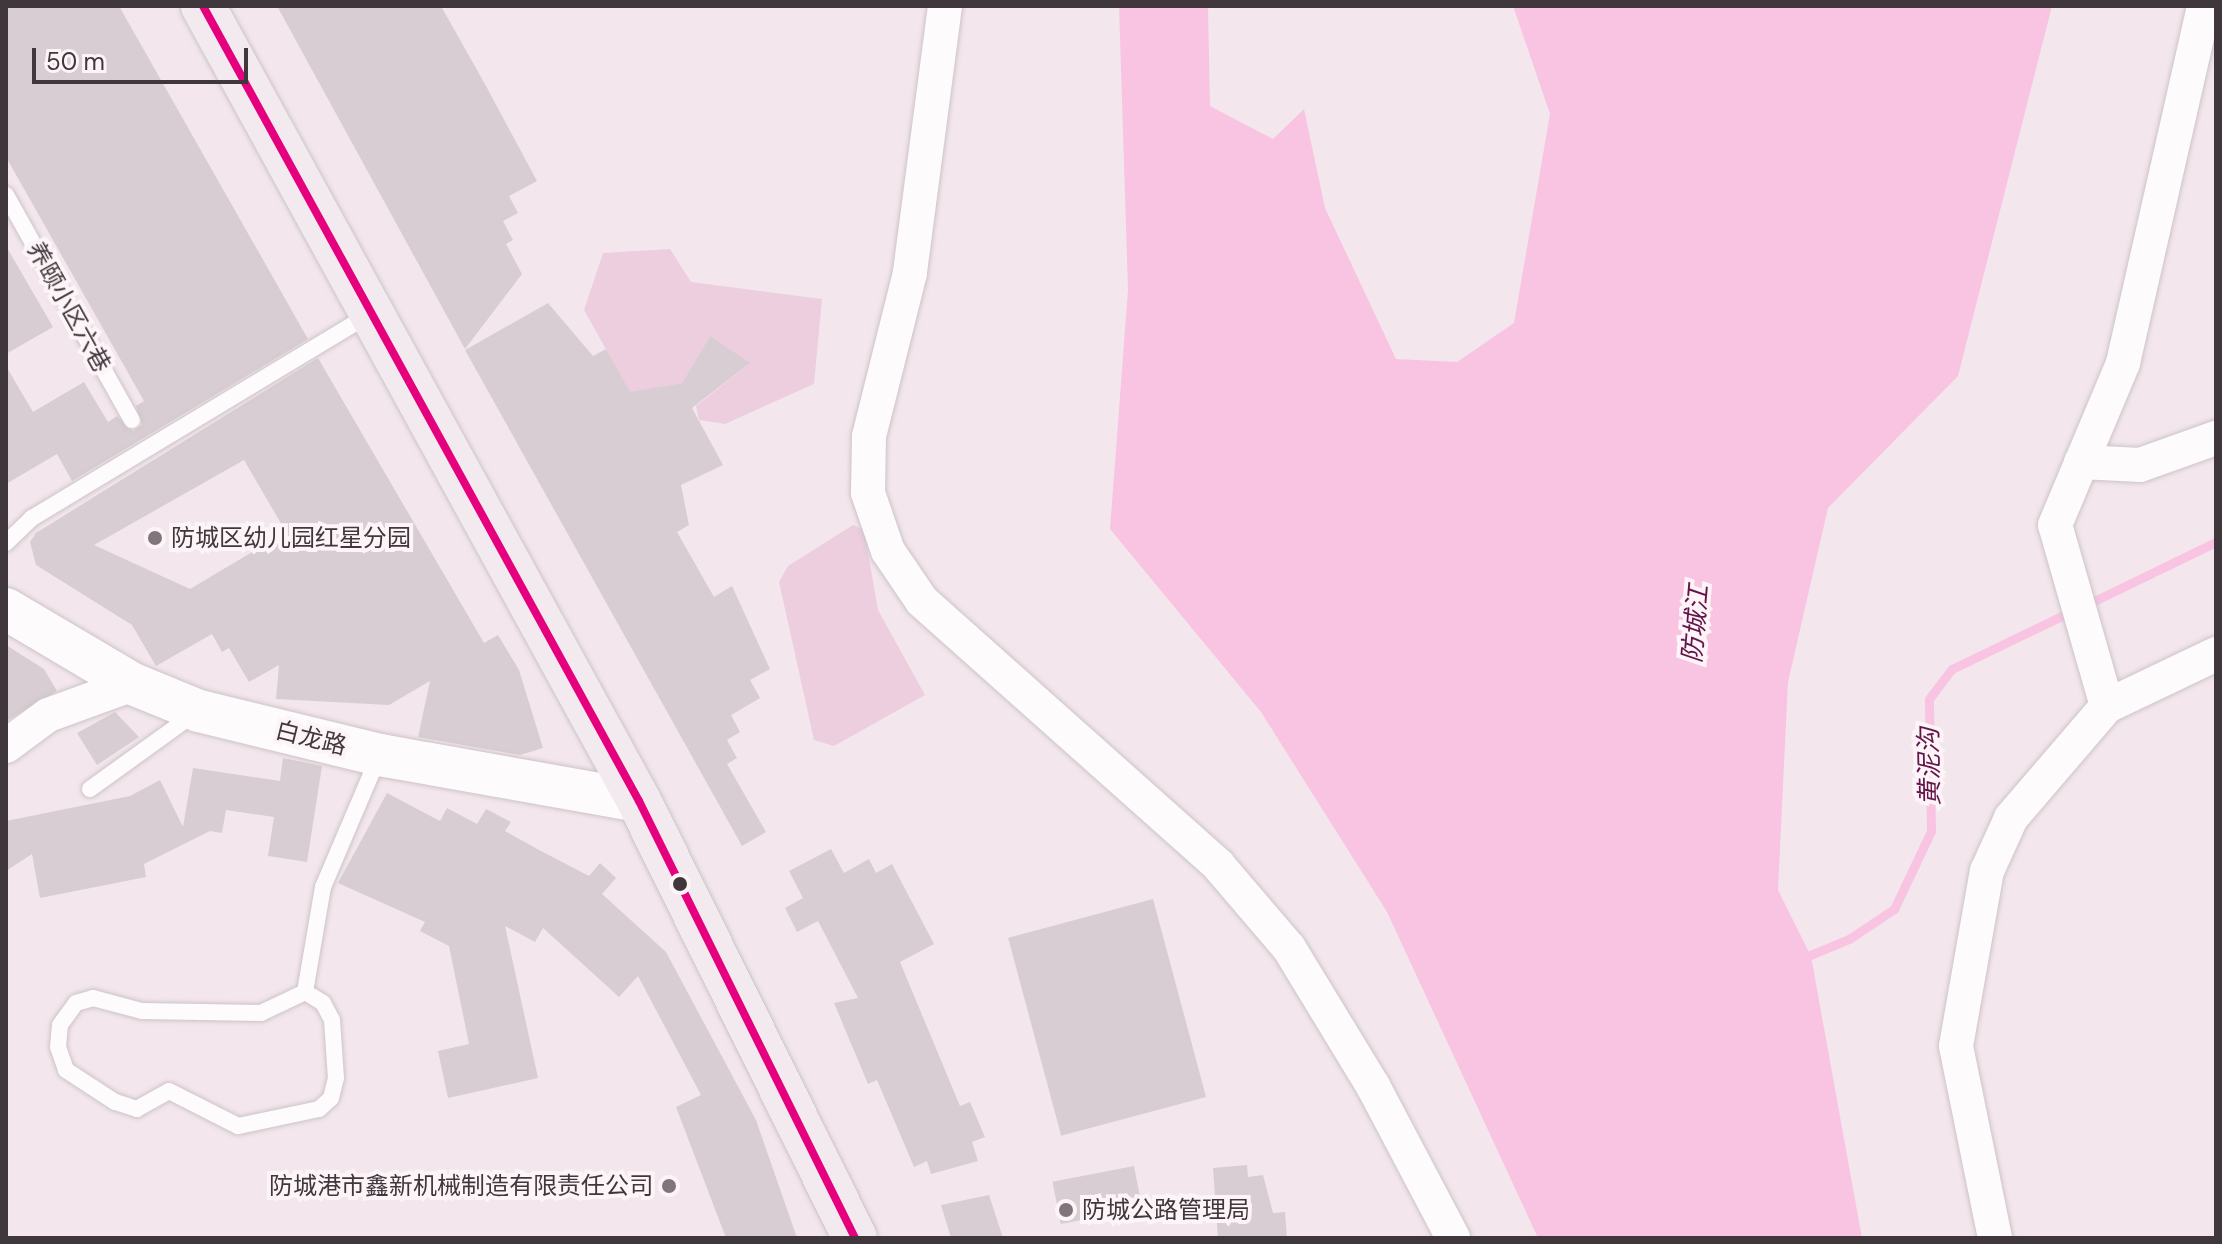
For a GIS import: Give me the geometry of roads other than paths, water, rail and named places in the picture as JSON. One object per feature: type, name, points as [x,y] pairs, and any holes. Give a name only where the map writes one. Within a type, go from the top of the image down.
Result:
[{"type":"main road","points":[[203,6],[639,801],[855,1238]]},
{"type":"street","points":[[945,6],[910,273],[869,436],[868,493],[888,551],[922,601],[1218,865],[1289,948],[1373,1086],[1453,1238]]},
{"type":"street","points":[[2107,706],[2055,525],[2123,363],[2204,6]]},
{"type":"street","points":[[2081,462],[2140,465],[2216,438]]},
{"type":"street","name":"白龙路","points":[[6,609],[133,684],[199,711],[380,755],[639,801]]},
{"type":"street","points":[[1995,1238],[1956,1046],[1980,901],[2011,818],[2107,706],[2216,654]]},
{"type":"street","points":[[6,746],[48,715],[133,684]]},
{"type":"lane","name":"养颐小区六巷","points":[[6,195],[132,420]]},
{"type":"lane","points":[[6,543],[32,518],[372,313]]},
{"type":"lane","points":[[90,789],[199,711]]},
{"type":"lane","points":[[305,992],[323,887],[380,755]]},
{"type":"lane","points":[[305,992],[323,1003],[332,1020],[336,1078],[331,1098],[305,1112],[238,1126],[169,1091],[137,1109],[115,1102],[66,1070],[58,1047],[60,1025],[76,1003],[93,998],[142,1011],[261,1013],[305,992]]},
{"type":"water","name":"防城江","points":[[1119,6],[1208,6],[1210,106],[1273,139],[1304,109],[1325,208],[1396,359],[1457,362],[1514,323],[1550,114],[1513,6],[2052,6],[1958,376],[1828,508],[1788,682],[1778,890],[1811,956],[1862,1238],[1538,1238],[1387,912],[1261,712],[1110,529],[1128,290]]},
{"type":"waterway","name":"黄泥沟","points":[[2086,605],[2216,542]]},
{"type":"waterway","name":"黄泥沟","points":[[1803,958],[1849,939],[1894,909],[1931,831],[1929,699],[1952,669],[2072,611]]},
{"type":"place","name":"防城区幼儿园红星分园","points":[[155,538]]},
{"type":"place","name":"防城港市鑫新机械制造有限责任公司","points":[[669,1186]]},
{"type":"place","name":"防城公路管理局","points":[[1066,1210]]}]
